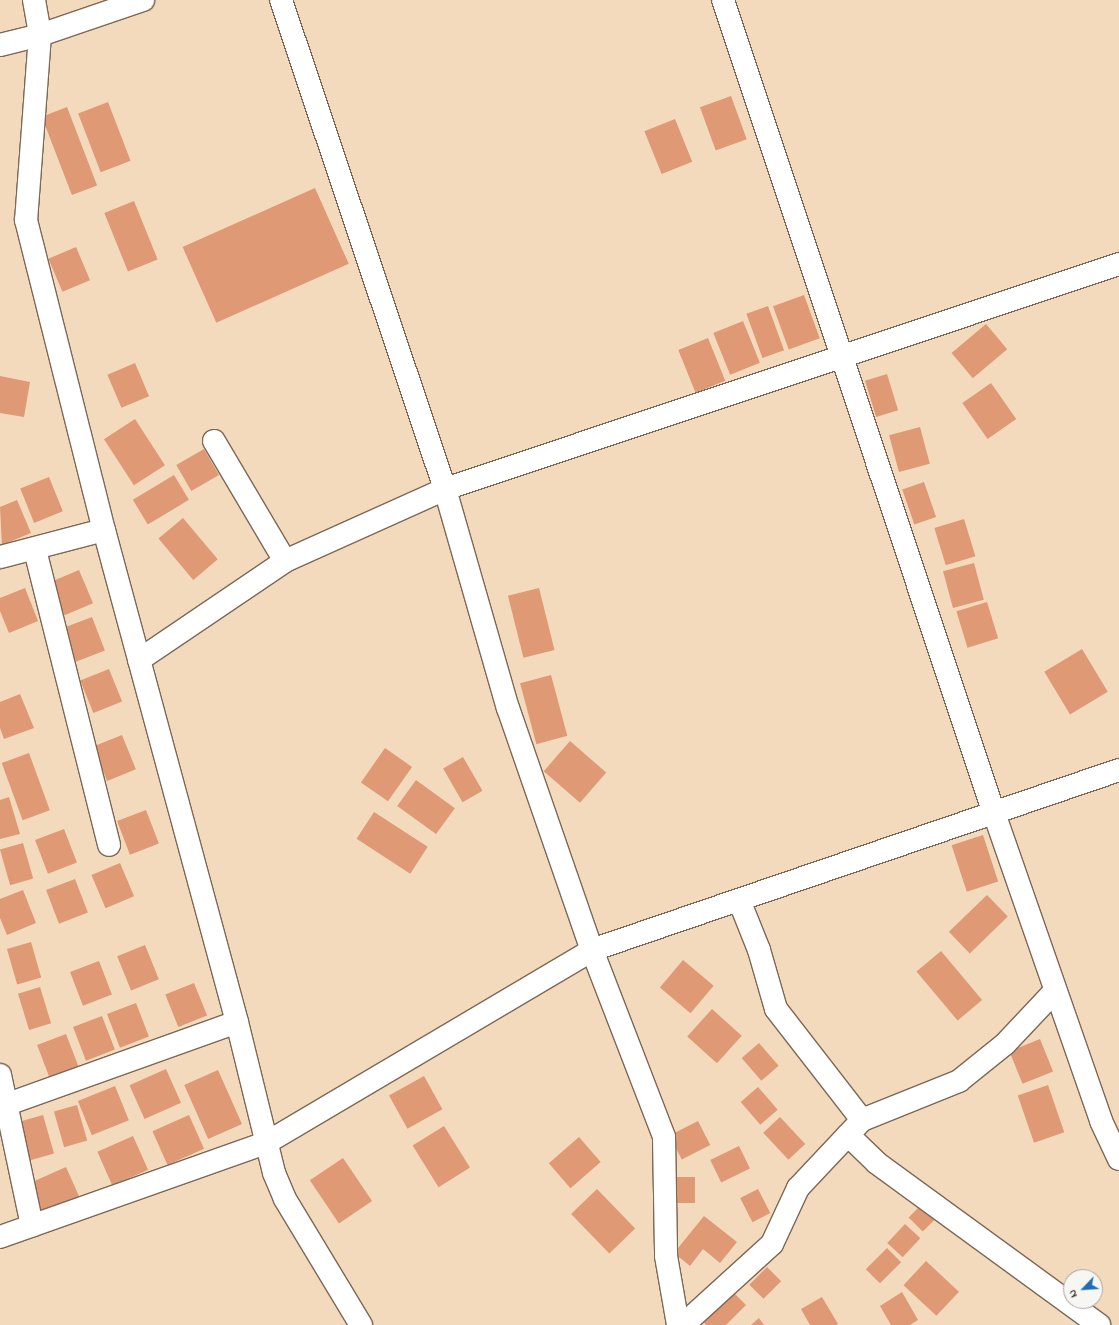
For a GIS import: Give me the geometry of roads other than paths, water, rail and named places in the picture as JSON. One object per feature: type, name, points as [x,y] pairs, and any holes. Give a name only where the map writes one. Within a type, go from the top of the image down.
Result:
[{"type":"street","points":[[34,0],[40,35],[26,220],[104,530],[237,1022],[266,1143],[285,1199],[361,1325]]},
{"type":"street","points":[[0,45],[40,35],[143,0]]},
{"type":"street","points":[[281,0],[445,489],[508,708],[592,950],[664,1137],[666,1256],[678,1325]]},
{"type":"street","points":[[723,0],[994,813],[1101,1121],[1119,1159]]},
{"type":"street","points":[[139,660],[285,561],[445,489],[842,358],[1119,264]]},
{"type":"street","points":[[214,441],[285,561]]},
{"type":"street","points":[[0,557],[34,550],[104,530]]},
{"type":"street","points":[[34,550],[109,844]]},
{"type":"street","points":[[0,1236],[266,1143],[592,950],[1119,770]]},
{"type":"street","points":[[739,900],[759,950],[776,1009],[877,1163],[1099,1325]]},
{"type":"street","points":[[683,1325],[772,1244],[798,1188],[855,1128],[958,1081],[1005,1044],[1055,990]]},
{"type":"street","points":[[5,1105],[237,1022]]},
{"type":"street","points":[[0,1074],[5,1105],[32,1226]]}]
